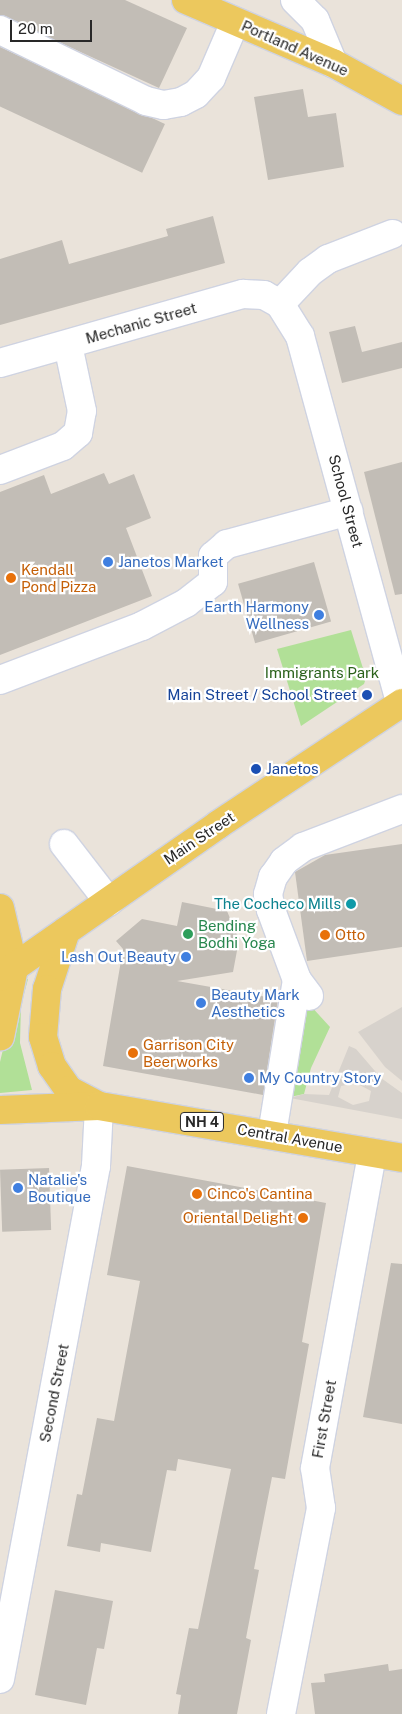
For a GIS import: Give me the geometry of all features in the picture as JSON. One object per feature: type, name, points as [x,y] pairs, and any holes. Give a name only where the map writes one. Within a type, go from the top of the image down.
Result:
[{"type":"main road","name":"Portland Avenue","points":[[186,0],[333,63],[402,101]]},
{"type":"main road","name":"Main Street","points":[[7,972],[219,824],[402,704]]},
{"type":"main road","points":[[0,908],[7,972],[0,1037]]},
{"type":"main road","points":[[66,931],[47,989],[43,1037],[52,1066],[69,1090],[99,1106]]},
{"type":"main road","name":"Central Avenue","points":[[0,1110],[99,1106],[272,1134],[402,1158]]},
{"type":"street","points":[[295,0],[315,20],[333,63]]},
{"type":"street","points":[[0,30],[146,101],[164,105],[181,102],[196,94],[211,78],[235,22]]},
{"type":"street","points":[[280,304],[310,272],[328,259],[392,234]]},
{"type":"street","name":"Mechanic Street","points":[[0,363],[243,294],[264,295],[280,304]]},
{"type":"street","name":"School Street","points":[[280,304],[300,336],[402,704]]},
{"type":"street","points":[[0,470],[63,446],[78,433],[82,411],[68,345]]},
{"type":"street","points":[[0,680],[142,626],[186,603],[213,582],[213,556],[228,544],[349,510]]},
{"type":"street","points":[[272,1134],[303,988],[271,910],[268,894],[273,877],[284,861],[303,847],[402,809]]},
{"type":"street","points":[[64,844],[109,902]]},
{"type":"street","name":"Second Street","points":[[0,1679],[96,1166],[99,1106]]},
{"type":"street","name":"First Street","points":[[281,1714],[321,1508],[315,1468],[372,1153]]},
{"type":"green space","name":"Immigrants Park","points":[[351,630],[366,678],[364,684],[301,726],[277,649]]},
{"type":"green space","points":[[28,979],[21,1005],[20,1043],[32,1090],[0,1093],[0,1062],[19,982]]},
{"type":"green space","points":[[309,1004],[330,1027],[311,1068],[304,1094],[290,1097],[304,1005]]},
{"type":"shaded area","points":[[402,1007],[402,1081],[385,1067],[358,1032]]},
{"type":"shaded area","points":[[349,1046],[356,1049],[381,1078],[402,1093],[402,1119],[290,1098],[304,1094],[329,1095]],"holes":[[[356,1083],[371,1091],[369,1101],[353,1105],[338,1097],[341,1086]]]},
{"type":"building","points":[[0,0],[125,0],[187,28],[159,88],[0,15]]},
{"type":"building","points":[[0,47],[165,124],[142,173],[0,107]]},
{"type":"building","points":[[303,89],[308,117],[336,113],[344,167],[268,180],[254,97]]},
{"type":"building","points":[[213,216],[225,263],[0,325],[0,259],[62,240],[69,264],[168,236],[166,229]]},
{"type":"building","points":[[355,326],[362,352],[402,342],[402,368],[342,383],[329,332]]},
{"type":"building","points":[[402,462],[402,594],[395,595],[364,472]]},
{"type":"building","points":[[104,473],[109,484],[134,474],[151,518],[126,528],[152,596],[0,655],[0,492],[44,475],[51,494]]},
{"type":"building","points":[[314,562],[331,622],[255,643],[238,584]]},
{"type":"building","name":"The Cocheco Mills","points":[[402,844],[402,947],[307,961],[295,872],[325,855]]},
{"type":"building","points":[[182,902],[227,911],[239,940],[233,972],[177,981],[278,999],[263,1095],[103,1066],[123,949],[116,941],[142,919],[177,926]]},
{"type":"building","points":[[127,1166],[326,1203],[302,1342],[309,1344],[285,1479],[272,1477],[254,1569],[259,1570],[246,1638],[251,1640],[237,1714],[178,1714],[181,1695],[176,1694],[189,1628],[198,1629],[231,1469],[178,1459],[176,1471],[167,1470],[151,1552],[101,1543],[100,1552],[67,1546],[77,1494],[82,1495],[97,1418],[114,1421],[140,1281],[107,1275]]},
{"type":"building","points":[[49,1168],[51,1230],[2,1232],[0,1170]]},
{"type":"building","points":[[391,1263],[402,1264],[402,1424],[363,1417]]},
{"type":"building","points":[[55,1590],[113,1601],[104,1649],[97,1648],[86,1705],[35,1695]]},
{"type":"building","points":[[388,1664],[389,1671],[402,1669],[402,1714],[315,1714],[311,1683],[325,1682],[324,1674]]},
{"type":"place","name":"Janetos Market","points":[[108,562]]},
{"type":"place","name":"Kendall Pond Pizza","points":[[11,578]]},
{"type":"place","name":"Earth Harmony Wellness","points":[[319,615]]},
{"type":"place","name":"Main Street / School Street","points":[[367,695]]},
{"type":"place","name":"Janetos","points":[[256,769]]},
{"type":"place","name":"The Cocheco Mills","points":[[351,904]]},
{"type":"place","name":"Bending Bodhi Yoga","points":[[188,934]]},
{"type":"place","name":"Otto","points":[[325,935]]},
{"type":"place","name":"Lash Out Beauty","points":[[186,957]]},
{"type":"place","name":"Beauty Mark Aesthetics","points":[[201,1003]]},
{"type":"place","name":"Garrison City Beerworks","points":[[133,1053]]},
{"type":"place","name":"My Country Story","points":[[249,1078]]},
{"type":"place","name":"Natalie's Boutique","points":[[18,1188]]},
{"type":"place","name":"Cinco's Cantina","points":[[197,1194]]},
{"type":"place","name":"Oriental Delight","points":[[303,1218]]}]
